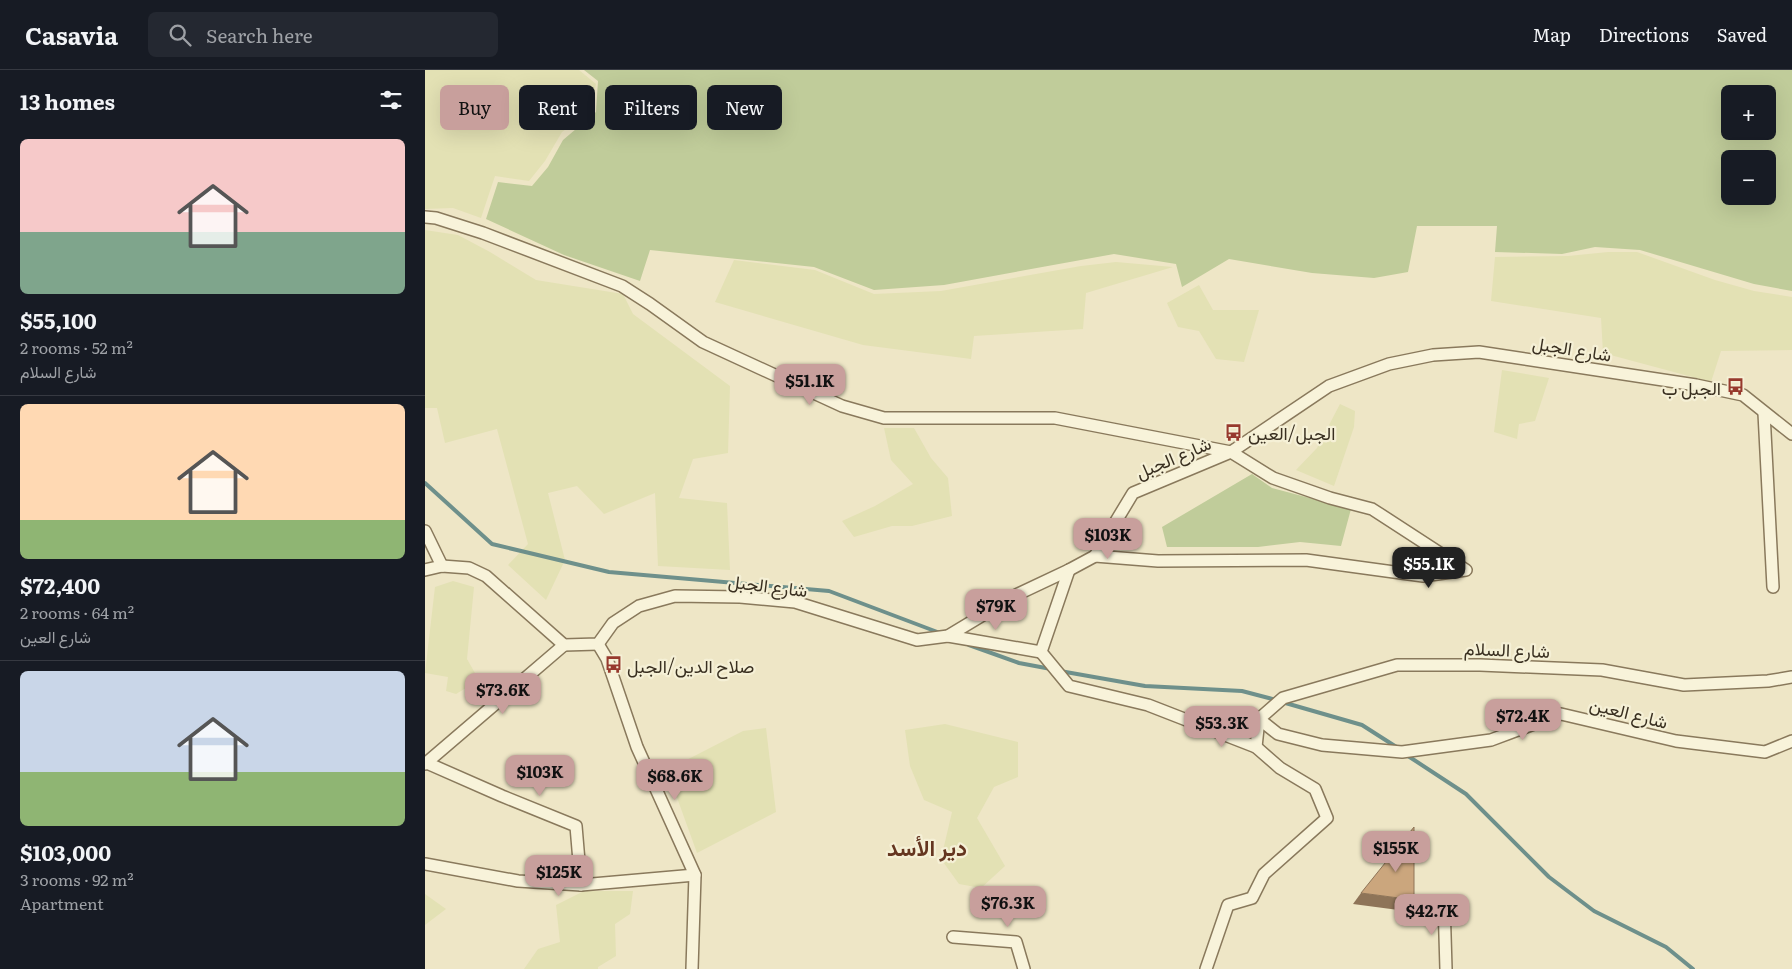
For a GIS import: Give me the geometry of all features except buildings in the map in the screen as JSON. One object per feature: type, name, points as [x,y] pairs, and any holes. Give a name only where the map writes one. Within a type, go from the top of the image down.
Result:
[{"type":"street","points":[[425,217],[436,218],[483,232],[622,286],[703,342],[842,406],[884,418],[1055,418],[1231,452],[1273,478],[1330,498],[1372,509],[1466,570],[1423,576],[1306,560],[1158,561],[1095,556]]},
{"type":"street","name":"شارع الجبل","points":[[598,644],[613,623],[639,606],[675,596],[740,597],[795,602],[917,640],[948,636],[1016,595],[1095,556],[1133,493],[1231,452],[1329,386],[1389,364],[1433,355],[1479,352],[1696,385],[1743,396],[1792,434]]},
{"type":"street","points":[[1764,413],[1773,587]]},
{"type":"street","points":[[425,531],[442,566]]},
{"type":"street","points":[[425,570],[442,566],[469,568],[486,576],[564,645]]},
{"type":"street","points":[[1041,652],[1069,570]]},
{"type":"street","points":[[948,636],[1041,652],[1069,686],[1148,705],[1256,747],[1280,768],[1315,788],[1327,818],[1264,874],[1252,898],[1228,905],[1206,969]]},
{"type":"street","points":[[581,885],[576,826],[426,764],[564,645],[598,644],[607,659],[637,747],[695,874],[692,969]]},
{"type":"street","name":"شارع السلام","points":[[1259,719],[1283,698],[1397,665],[1480,665],[1602,670],[1684,685],[1768,681],[1792,677]]},
{"type":"street","name":"شارع العين","points":[[1259,719],[1278,734],[1322,745],[1402,752],[1491,740],[1561,714],[1686,742],[1765,752],[1792,741]]},
{"type":"street","points":[[1256,747],[1259,719]]},
{"type":"street","points":[[425,864],[518,881],[581,885],[695,874]]},
{"type":"street","points":[[1444,902],[1446,969]]},
{"type":"street","points":[[953,937],[1016,942],[1024,969]]},
{"type":"shaded area","points":[[425,70],[579,70],[596,84],[595,89],[595,85],[519,85],[519,130],[565,130],[545,161],[529,181],[495,176],[481,218],[453,208],[425,209]]},
{"type":"shaded area","points":[[425,230],[458,235],[536,280],[623,294],[633,314],[730,386],[728,453],[693,459],[679,498],[727,503],[730,570],[658,566],[655,493],[604,514],[577,486],[548,493],[565,560],[546,600],[508,565],[528,544],[497,429],[445,443],[437,408],[425,408]]},
{"type":"shaded area","points":[[1608,252],[1637,252],[1715,280],[1754,291],[1792,297],[1792,350],[1721,351],[1711,382],[1603,353],[1601,318],[1491,301],[1495,257],[1568,256]]},
{"type":"shaded area","points":[[734,260],[815,270],[874,294],[941,291],[1081,266],[1116,262],[1173,267],[1086,293],[1083,329],[974,336],[971,359],[863,345],[715,302]]},
{"type":"shaded area","points":[[1199,285],[1213,310],[1259,310],[1244,362],[1216,359],[1199,331],[1178,327],[1167,303]]},
{"type":"shaded area","points":[[1502,370],[1549,378],[1535,421],[1519,424],[1517,439],[1494,432]]},
{"type":"shaded area","points":[[1340,404],[1355,411],[1354,427],[1334,486],[1296,470],[1317,448]]},
{"type":"shaded area","points":[[884,428],[914,428],[931,458],[948,478],[952,516],[912,526],[892,526],[854,537],[842,521],[875,506],[913,484],[891,460]]},
{"type":"shaded area","points":[[453,581],[474,587],[467,659],[479,680],[456,694],[446,691],[448,677],[425,673],[435,587]]},
{"type":"shaded area","points":[[945,724],[1018,742],[1018,777],[994,787],[977,818],[1005,866],[981,888],[959,884],[941,859],[952,812],[924,800],[910,766],[905,730]]},
{"type":"shaded area","points":[[766,728],[776,812],[697,853],[667,770],[743,731]]},
{"type":"shaded area","points":[[584,891],[633,891],[630,914],[615,924],[616,956],[598,967],[598,969],[524,969],[538,949],[560,942],[556,905]]},
{"type":"shaded area","points":[[425,894],[446,909],[425,925]]},
{"type":"green space","points":[[584,70],[1792,70],[1792,291],[1754,284],[1640,250],[1595,247],[1562,254],[1495,252],[1497,226],[1417,226],[1408,272],[1374,278],[1312,273],[1229,259],[1182,287],[1176,264],[1114,254],[944,285],[874,290],[814,267],[650,250],[640,281],[564,255],[486,219],[498,182],[532,186],[548,167],[563,140],[575,130],[595,130],[598,81]]},
{"type":"green space","points":[[1252,474],[1272,488],[1351,509],[1341,546],[1300,542],[1258,547],[1167,547],[1162,527]]},
{"type":"waterway","points":[[425,483],[492,544],[609,572],[829,591],[940,633]]},
{"type":"waterway","points":[[969,645],[1019,663],[1051,669]]},
{"type":"waterway","points":[[1060,671],[1145,686],[1242,691],[1276,700]]},
{"type":"waterway","points":[[1282,702],[1362,725],[1398,748]]},
{"type":"waterway","points":[[1405,754],[1466,794],[1549,877],[1594,911],[1666,947],[1693,969]]},
{"type":"place","name":"الجبل ب","points":[[1735,387]]},
{"type":"place","name":"الجبل/العين","points":[[1234,432]]},
{"type":"place","name":"صلاح الدين/الجبل","points":[[613,665]]},
{"type":"district","name":"دير الأسد","points":[[927,846]]}]
